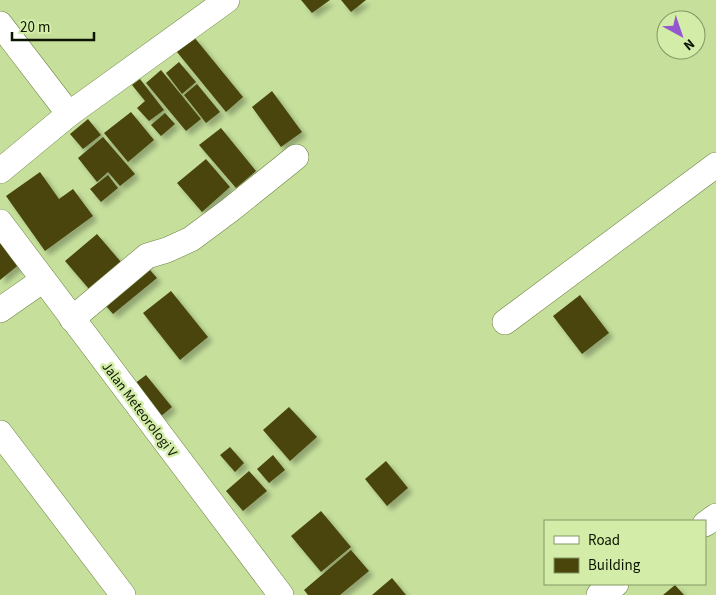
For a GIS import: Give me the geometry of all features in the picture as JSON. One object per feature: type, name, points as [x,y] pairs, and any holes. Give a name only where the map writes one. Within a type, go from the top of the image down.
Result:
[{"type":"street","points":[[0,171],[69,114],[227,0]]},
{"type":"street","points":[[0,24],[69,114]]},
{"type":"street","points":[[72,319],[147,256],[167,250],[191,239],[296,157]]},
{"type":"street","points":[[505,322],[716,164]]},
{"type":"street","name":"Jalan Meteorologi V","points":[[0,222],[281,595]]},
{"type":"street","points":[[0,310],[43,280]]},
{"type":"street","points":[[0,433],[123,595]]},
{"type":"street","points":[[599,595],[614,585]]},
{"type":"building","points":[[301,0],[330,0],[312,13]]},
{"type":"building","points":[[341,0],[366,0],[351,12]]},
{"type":"building","points":[[194,37],[243,97],[226,112],[177,52]]},
{"type":"building","points":[[179,62],[196,82],[182,94],[166,73]]},
{"type":"building","points":[[161,70],[201,119],[186,131],[146,83]]},
{"type":"building","points":[[140,79],[164,110],[149,121],[137,108],[145,101],[132,85]]},
{"type":"building","points":[[197,84],[220,112],[206,123],[184,95]]},
{"type":"building","points":[[272,91],[302,132],[281,147],[252,107]]},
{"type":"building","points":[[131,112],[154,140],[128,162],[104,133]]},
{"type":"building","points":[[165,113],[175,124],[161,136],[151,125]]},
{"type":"building","points":[[88,119],[101,135],[83,149],[70,134]]},
{"type":"building","points":[[221,128],[256,171],[236,188],[199,145]]},
{"type":"building","points":[[103,137],[135,174],[120,186],[108,172],[97,182],[78,158]]},
{"type":"building","points":[[206,159],[230,187],[202,212],[177,183]]},
{"type":"building","points":[[40,172],[59,199],[73,189],[93,216],[45,251],[6,196]]},
{"type":"building","points":[[108,175],[118,188],[101,202],[90,189]]},
{"type":"building","points":[[97,234],[127,269],[95,296],[65,261]]},
{"type":"building","points":[[0,237],[21,263],[0,280]]},
{"type":"building","points":[[143,262],[157,278],[113,314],[100,299]]},
{"type":"building","points":[[171,291],[208,337],[180,360],[143,313]]},
{"type":"building","points":[[580,295],[609,333],[582,354],[553,316]]},
{"type":"building","points":[[146,375],[172,407],[160,417],[134,384]]},
{"type":"building","points":[[289,407],[317,437],[290,461],[263,430]]},
{"type":"building","points":[[230,447],[244,463],[235,472],[220,455]]},
{"type":"building","points":[[273,455],[285,470],[269,483],[257,469]]},
{"type":"building","points":[[386,461],[408,488],[387,506],[365,479]]},
{"type":"building","points":[[249,471],[267,491],[243,511],[226,491]]},
{"type":"building","points":[[321,511],[351,547],[321,572],[291,536]]},
{"type":"building","points":[[351,550],[369,571],[340,595],[308,595],[304,590]]},
{"type":"building","points":[[392,578],[406,595],[372,595]]},
{"type":"building","points":[[675,585],[684,595],[663,595]]}]
